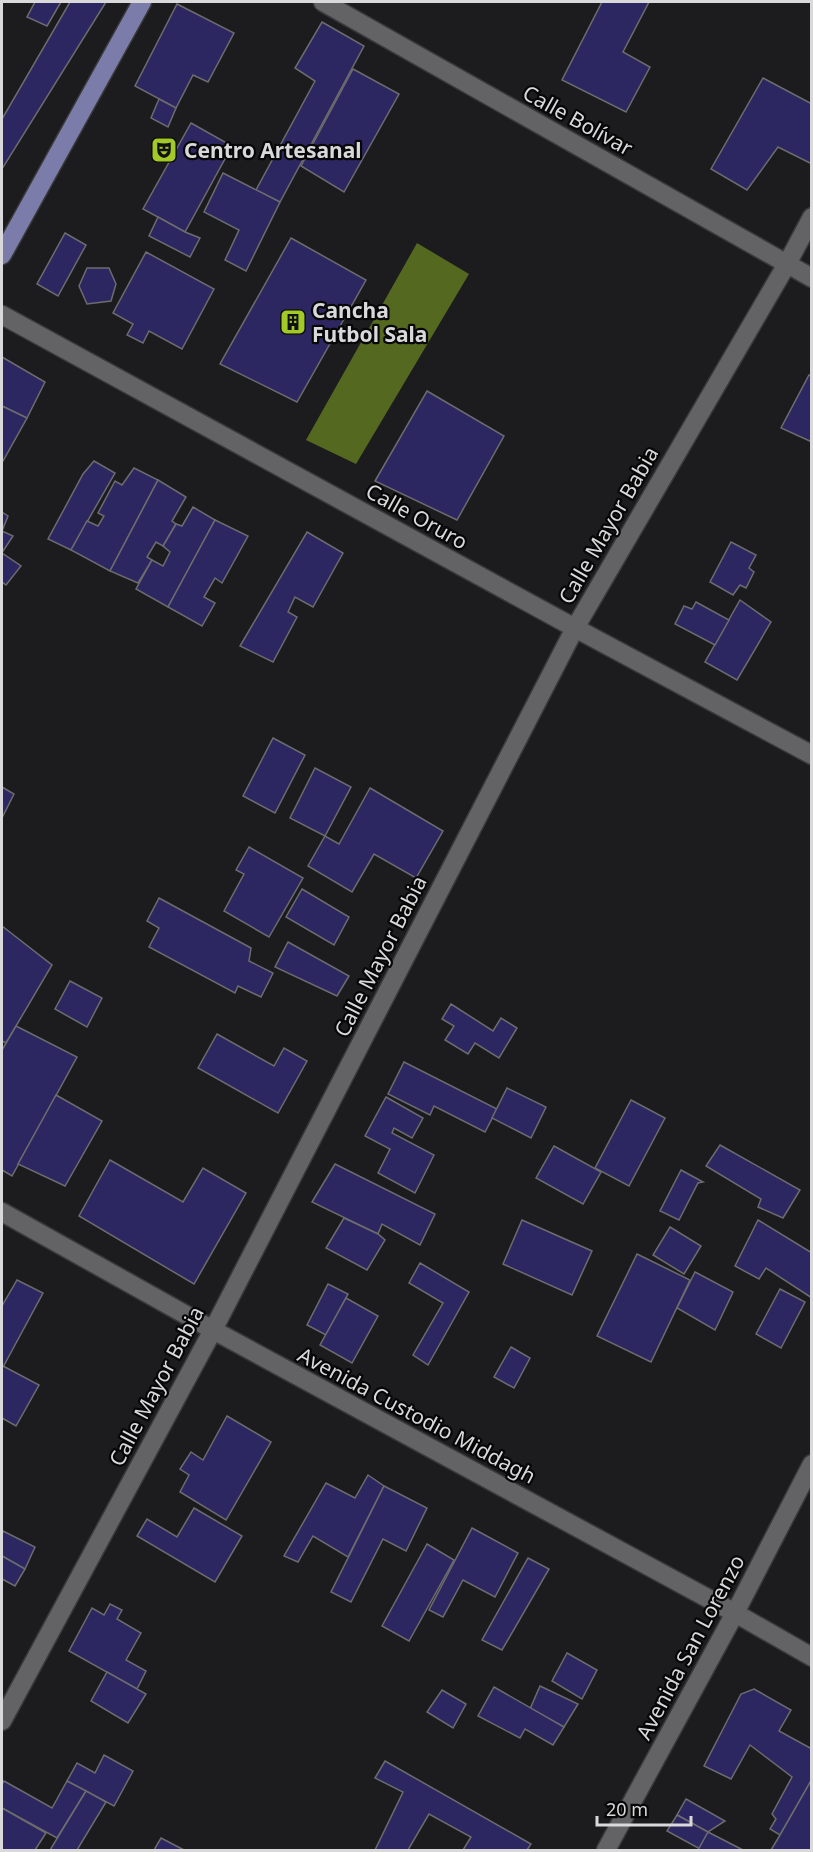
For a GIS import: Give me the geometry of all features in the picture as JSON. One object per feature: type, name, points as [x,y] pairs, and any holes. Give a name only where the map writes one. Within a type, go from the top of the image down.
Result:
[{"type":"main road","points":[[2,255],[142,2]]},
{"type":"street","name":"Calle Bolívar","points":[[323,2],[812,278]]},
{"type":"street","name":"Calle Mayor Babia","points":[[2,1721],[213,1330],[574,628],[787,264],[812,217]]},
{"type":"street","name":"Calle Oruro","points":[[2,315],[574,628],[812,755]]},
{"type":"street","name":"Avenida Custodio Middagh","points":[[2,1212],[213,1330],[735,1612],[812,1657]]},
{"type":"street","name":"Avenida San Lorenzo","points":[[606,1851],[812,1464]]},
{"type":"shaded area","points":[[417,243],[469,274],[356,464],[306,440]]},
{"type":"building","points":[[35,2],[61,2],[47,26],[27,17]]},
{"type":"building","points":[[70,2],[106,2],[2,169],[2,119]]},
{"type":"building","points":[[602,2],[649,2],[623,52],[650,67],[626,112],[562,80]]},
{"type":"building","points":[[177,4],[234,33],[208,82],[193,75],[176,108],[135,86]]},
{"type":"building","points":[[322,22],[364,46],[280,202],[256,190],[315,81],[295,68]]},
{"type":"building","points":[[353,69],[399,94],[344,192],[301,166]]},
{"type":"building","points":[[763,78],[812,104],[812,164],[778,147],[747,190],[711,169]]},
{"type":"building","points":[[159,99],[176,108],[168,127],[151,118]]},
{"type":"building","points":[[191,123],[232,146],[185,232],[143,209]]},
{"type":"building","points":[[223,173],[280,202],[246,271],[225,260],[239,230],[204,212]]},
{"type":"building","points":[[158,217],[200,238],[190,257],[149,236]]},
{"type":"building","points":[[65,233],[86,245],[58,296],[37,284]]},
{"type":"building","name":"Cancha Futbol Sala","points":[[291,238],[366,280],[297,402],[220,364]]},
{"type":"building","points":[[146,252],[214,289],[182,349],[149,331],[143,343],[127,335],[133,324],[113,313]]},
{"type":"building","points":[[87,268],[109,268],[116,284],[111,301],[87,304],[79,286]]},
{"type":"building","points":[[2,357],[45,382],[27,418],[2,406]]},
{"type":"building","points":[[809,375],[812,376],[812,442],[781,428]]},
{"type":"building","points":[[427,391],[504,436],[457,520],[375,481]]},
{"type":"building","points":[[2,406],[27,418],[3,461],[2,461]]},
{"type":"building","points":[[94,461],[115,473],[71,550],[48,539],[83,474]]},
{"type":"building","points":[[134,468],[158,480],[110,571],[71,550],[87,521],[98,526],[104,516],[98,513],[115,481],[122,485]]},
{"type":"building","points":[[158,480],[186,497],[172,521],[176,524],[163,546],[156,542],[147,557],[152,560],[138,583],[110,571]]},
{"type":"building","points":[[193,507],[215,520],[168,607],[136,589],[152,560],[163,566],[170,552],[163,546],[176,524],[182,526]]},
{"type":"building","points":[[2,512],[8,516],[2,531]]},
{"type":"building","points":[[215,520],[248,536],[222,583],[215,578],[204,597],[215,603],[202,626],[168,607]]},
{"type":"building","points":[[2,531],[13,536],[3,551],[2,550]]},
{"type":"building","points":[[307,532],[343,553],[313,607],[295,597],[288,612],[297,617],[273,662],[240,646]]},
{"type":"building","points":[[731,542],[756,555],[749,568],[754,572],[746,588],[740,585],[733,595],[710,582]]},
{"type":"building","points":[[2,553],[21,566],[6,585],[2,582]]},
{"type":"building","points":[[740,600],[771,622],[737,680],[705,662]]},
{"type":"building","points":[[696,602],[729,620],[715,645],[675,624],[684,606],[692,609]]},
{"type":"building","points":[[273,738],[305,755],[275,813],[243,796]]},
{"type":"building","points":[[315,768],[351,787],[325,836],[290,818]]},
{"type":"building","points":[[2,787],[14,794],[2,818]]},
{"type":"building","points":[[370,788],[443,831],[416,878],[374,854],[352,892],[308,866],[325,836],[339,844]]},
{"type":"building","points":[[249,847],[303,878],[269,937],[224,911],[244,874],[236,870]]},
{"type":"building","points":[[302,889],[349,917],[334,945],[286,917]]},
{"type":"building","points":[[159,898],[251,948],[249,961],[273,973],[261,997],[238,986],[235,993],[149,947],[159,928],[147,921]]},
{"type":"building","points":[[2,926],[52,965],[6,1043],[2,1041]]},
{"type":"building","points":[[288,942],[349,976],[337,996],[275,967]]},
{"type":"building","points":[[70,981],[102,998],[87,1027],[55,1009]]},
{"type":"building","points":[[451,1004],[493,1031],[501,1018],[517,1028],[499,1058],[475,1043],[468,1054],[445,1040],[454,1026],[442,1019]]},
{"type":"building","points":[[16,1026],[77,1057],[12,1176],[2,1170],[2,1050]]},
{"type":"building","points":[[217,1034],[274,1066],[284,1048],[307,1061],[278,1113],[198,1068]]},
{"type":"building","points":[[404,1062],[497,1109],[485,1132],[434,1106],[430,1115],[388,1094]]},
{"type":"building","points":[[507,1088],[546,1107],[531,1138],[492,1118]]},
{"type":"building","points":[[56,1095],[102,1121],[65,1186],[18,1164]]},
{"type":"building","points":[[386,1097],[423,1118],[412,1138],[394,1128],[392,1133],[434,1155],[415,1193],[378,1173],[390,1149],[365,1136]]},
{"type":"building","points":[[631,1100],[665,1118],[629,1186],[595,1168]]},
{"type":"building","points":[[720,1145],[800,1190],[783,1218],[758,1207],[761,1199],[706,1166]]},
{"type":"building","points":[[554,1146],[601,1172],[583,1204],[536,1178]]},
{"type":"building","points":[[110,1160],[183,1202],[203,1168],[246,1193],[194,1284],[79,1216]]},
{"type":"building","points":[[335,1164],[435,1214],[420,1245],[382,1224],[378,1234],[312,1202]]},
{"type":"building","points":[[681,1170],[703,1182],[698,1183],[679,1220],[660,1211]]},
{"type":"building","points":[[344,1218],[378,1234],[385,1240],[367,1270],[326,1248]]},
{"type":"building","points":[[522,1220],[592,1251],[572,1295],[503,1264]]},
{"type":"building","points":[[758,1220],[812,1253],[812,1298],[766,1268],[759,1279],[735,1266]]},
{"type":"building","points":[[670,1227],[701,1246],[684,1274],[653,1255]]},
{"type":"building","points":[[637,1254],[690,1280],[651,1362],[597,1336]]},
{"type":"building","points":[[420,1263],[469,1292],[428,1365],[413,1355],[443,1303],[409,1283]]},
{"type":"building","points":[[695,1272],[733,1292],[715,1330],[677,1308]]},
{"type":"building","points":[[17,1280],[43,1293],[2,1369],[2,1306]]},
{"type":"building","points":[[328,1284],[348,1294],[326,1335],[307,1325]]},
{"type":"building","points":[[780,1289],[805,1302],[781,1348],[756,1334]]},
{"type":"building","points":[[346,1298],[378,1316],[352,1363],[320,1345]]},
{"type":"building","points":[[511,1347],[530,1358],[514,1388],[494,1377]]},
{"type":"building","points":[[3,1366],[39,1385],[16,1426],[2,1418]]},
{"type":"building","points":[[227,1416],[271,1442],[226,1520],[180,1492],[189,1475],[180,1469],[191,1452],[203,1460]]},
{"type":"building","points":[[368,1475],[384,1486],[348,1557],[313,1536],[298,1562],[284,1556],[326,1483],[355,1498]]},
{"type":"building","points":[[384,1486],[427,1508],[406,1551],[383,1539],[351,1602],[331,1592]]},
{"type":"building","points":[[194,1508],[242,1536],[215,1582],[137,1536],[147,1519],[177,1537]]},
{"type":"building","points":[[472,1528],[518,1553],[495,1597],[463,1580],[443,1617],[429,1610]]},
{"type":"building","points":[[3,1531],[35,1547],[25,1569],[2,1556]]},
{"type":"building","points":[[427,1544],[454,1560],[409,1641],[382,1626]]},
{"type":"building","points":[[2,1556],[25,1569],[15,1586],[2,1579]]},
{"type":"building","points":[[528,1558],[549,1569],[502,1650],[482,1640]]},
{"type":"building","points":[[110,1604],[122,1610],[117,1619],[141,1633],[126,1660],[146,1671],[137,1689],[69,1651],[92,1608],[104,1615]]},
{"type":"building","points":[[567,1653],[597,1670],[582,1699],[552,1681]]},
{"type":"building","points":[[107,1672],[146,1694],[128,1723],[91,1701]]},
{"type":"building","points":[[540,1686],[578,1704],[564,1727],[530,1709]]},
{"type":"building","points":[[494,1687],[564,1727],[553,1745],[525,1729],[520,1738],[478,1716]]},
{"type":"building","points":[[754,1689],[791,1710],[779,1731],[812,1749],[812,1779],[780,1835],[770,1829],[776,1819],[772,1814],[792,1777],[750,1745],[731,1779],[704,1766],[741,1694]]},
{"type":"building","points":[[442,1690],[466,1704],[453,1728],[427,1712]]},
{"type":"building","points":[[104,1755],[133,1771],[114,1806],[67,1781],[77,1763],[95,1773]]},
{"type":"building","points":[[385,1761],[531,1844],[527,1850],[463,1850],[471,1837],[429,1814],[408,1850],[375,1850],[403,1792],[375,1778]]},
{"type":"building","points":[[812,1779],[812,1850],[771,1850],[780,1835]]},
{"type":"building","points":[[4,1781],[52,1808],[67,1781],[86,1791],[57,1838],[2,1808]]},
{"type":"building","points":[[86,1791],[106,1802],[77,1850],[50,1850]]},
{"type":"building","points":[[686,1799],[725,1821],[708,1832],[677,1815]]},
{"type":"building","points":[[2,1808],[46,1833],[35,1850],[2,1850]]},
{"type":"building","points":[[677,1815],[708,1832],[700,1849],[667,1831]]},
{"type":"building","points":[[708,1832],[743,1850],[698,1850]]},
{"type":"building","points":[[161,1838],[184,1850],[154,1850]]},
{"type":"place","name":"Centro Artesanal","points":[[164,150]]},
{"type":"place","name":"Cancha Futbol Sala","points":[[293,322]]}]
